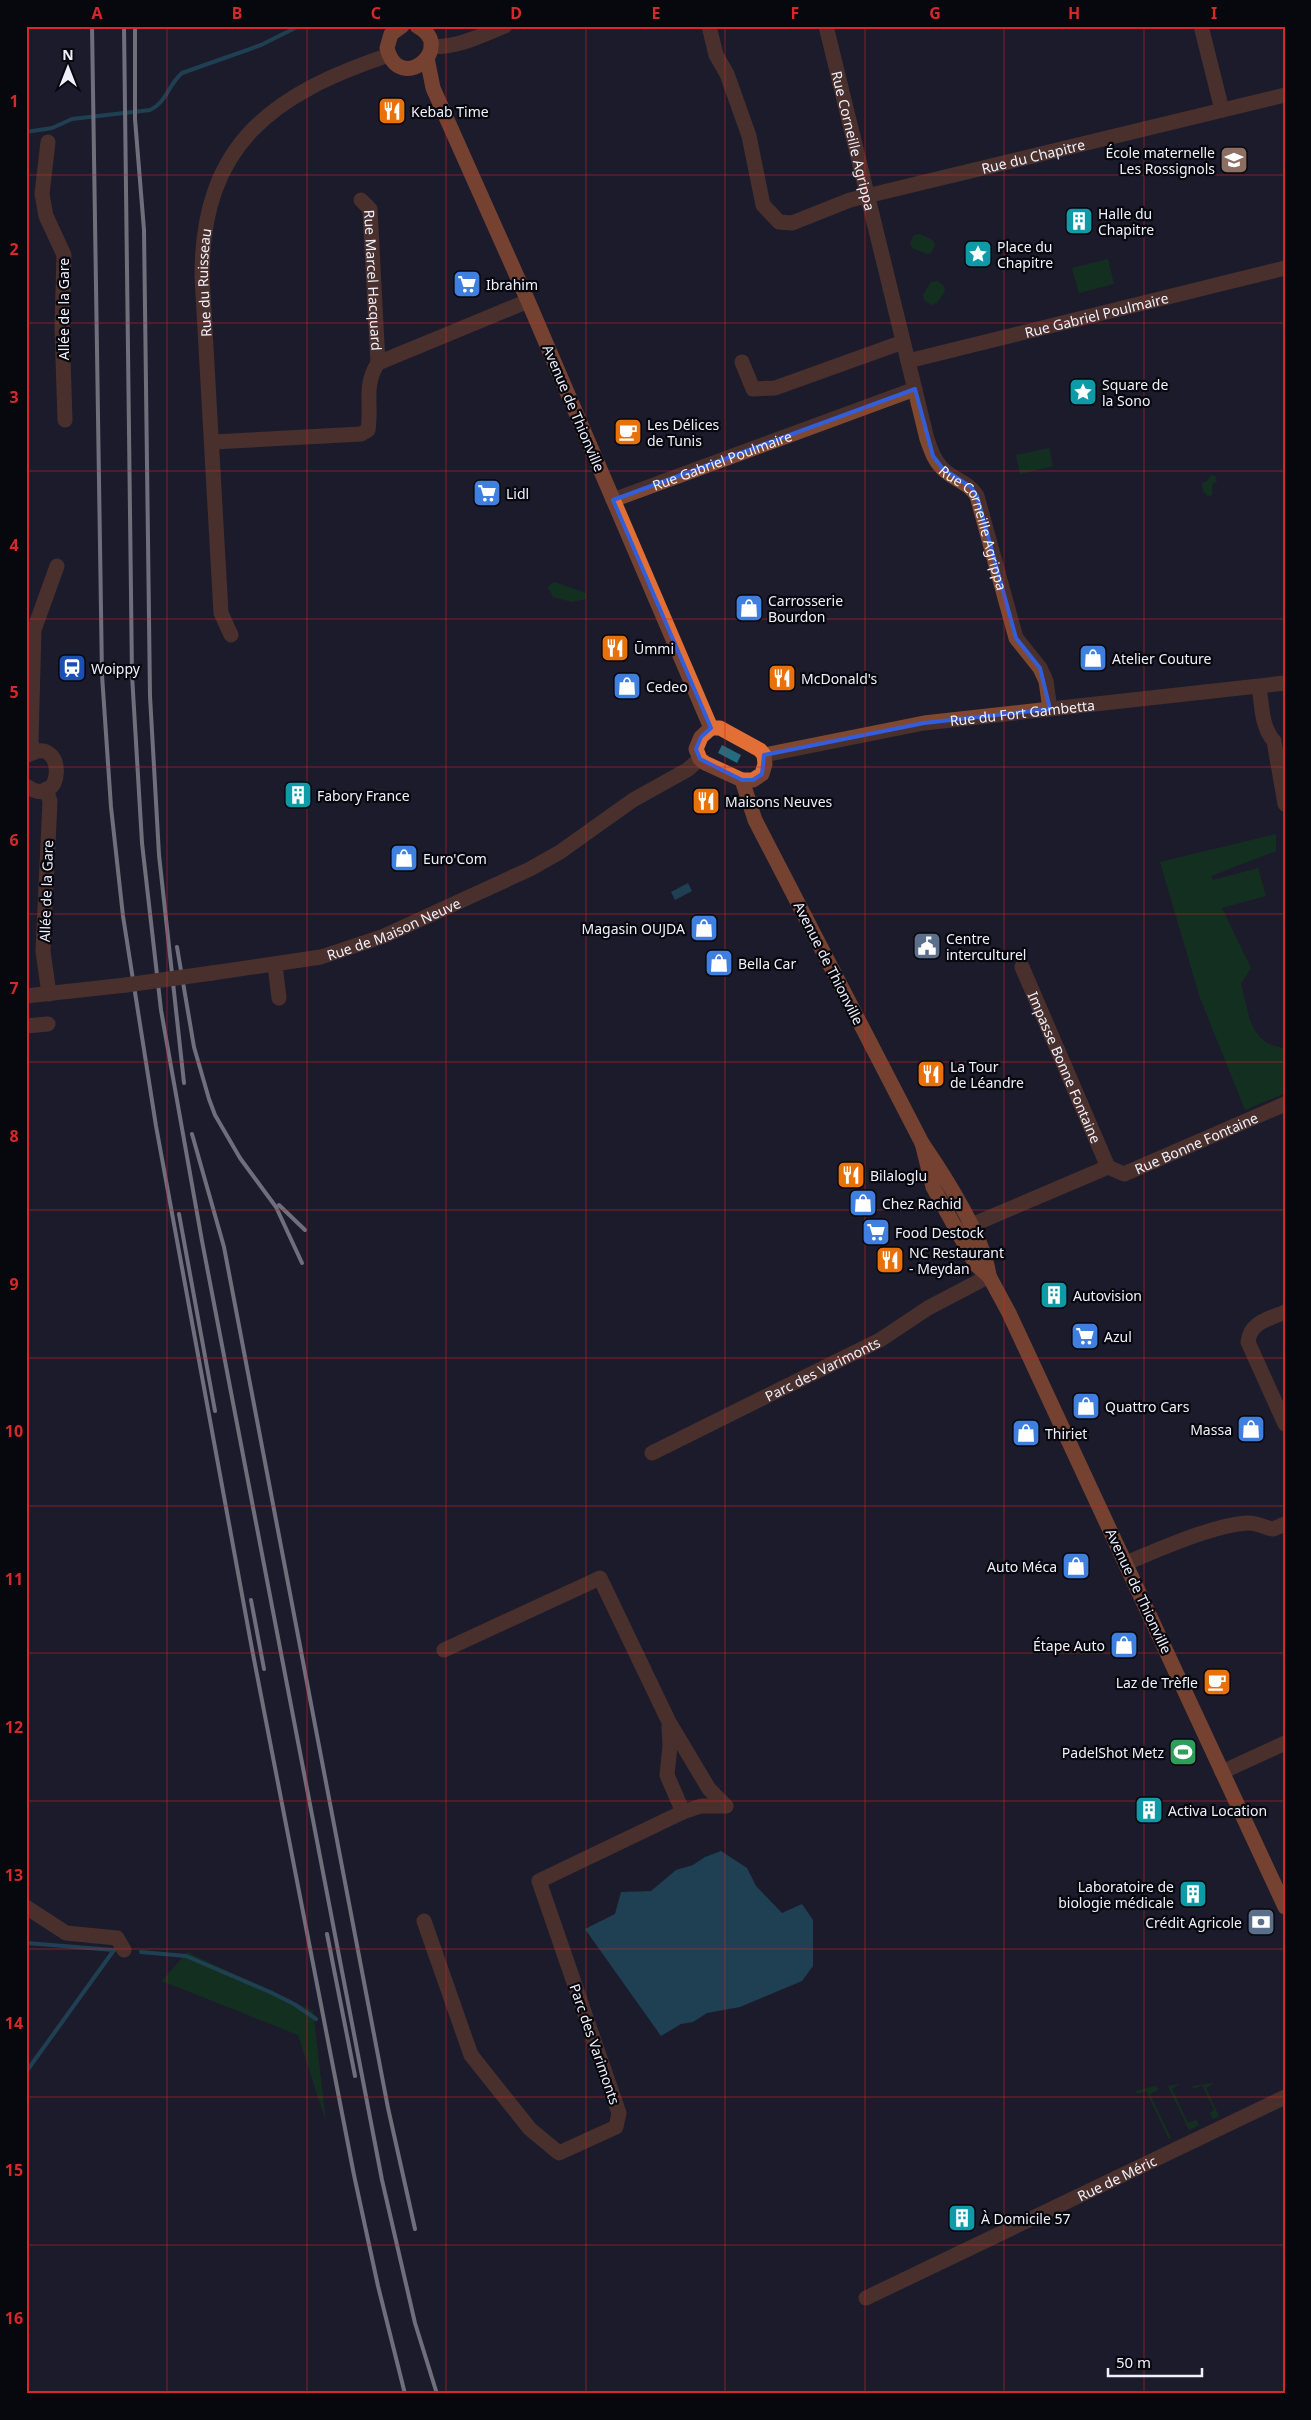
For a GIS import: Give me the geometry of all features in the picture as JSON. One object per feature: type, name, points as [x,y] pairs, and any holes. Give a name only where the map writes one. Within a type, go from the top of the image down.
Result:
[{"type":"main road","points":[[411,68],[418,66],[429,52],[426,33],[417,26]]},
{"type":"main road","points":[[389,55],[388,41],[396,28]]},
{"type":"main road","name":"Avenue de Thionville","points":[[429,52],[433,88],[528,301],[711,728]]},
{"type":"main road","name":"Avenue de Thionville","points":[[389,55],[399,65],[411,68],[433,88]]},
{"type":"main road","points":[[711,728],[720,728],[760,750],[764,755],[765,764],[762,774],[753,780],[742,780],[700,758],[696,749],[701,737],[711,728]]},
{"type":"main road","name":"Avenue de Thionville","points":[[742,780],[755,820],[922,1143],[934,1187],[964,1229],[976,1265],[989,1276],[1009,1313],[1285,1907]]},
{"type":"street","points":[[429,52],[457,44],[504,26]]},
{"type":"street","name":"Rue du Chapitre","points":[[709,26],[716,55],[727,74],[749,136],[763,205],[779,222],[792,223],[850,200],[869,197],[1285,95]]},
{"type":"street","name":"Rue Corneille Agrippa","points":[[826,26],[903,342],[933,456],[943,469],[971,487],[976,496],[1016,638],[1040,668],[1046,681],[1050,710]]},
{"type":"street","points":[[1201,26],[1222,110]]},
{"type":"street","name":"Rue du Ruisseau","points":[[231,635],[221,613],[202,276],[202,252],[213,195],[224,166],[240,143],[259,122],[290,98],[389,55]]},
{"type":"street","name":"Allée de la Gare","points":[[48,142],[42,194],[46,216],[64,255],[62,328],[65,420]]},
{"type":"street","name":"Rue Marcel Hacquard","points":[[361,200],[370,209],[378,363]]},
{"type":"street","name":"Rue Gabriel Poulmaire","points":[[908,361],[1285,268]]},
{"type":"street","name":"Rue Marcel Hacquard","points":[[212,442],[361,434],[368,430],[368,384],[371,374],[378,363],[528,301]]},
{"type":"street","points":[[742,362],[753,389],[775,388],[903,342]]},
{"type":"street","name":"Rue Gabriel Poulmaire","points":[[613,500],[915,389]]},
{"type":"street","points":[[27,789],[40,791],[56,781],[57,765],[49,755],[30,754],[30,630],[57,566]]},
{"type":"street","name":"Rue du Fort Gambetta","points":[[764,755],[924,723],[1285,683]]},
{"type":"street","points":[[1259,687],[1265,725],[1274,740],[1285,804]]},
{"type":"street","name":"Rue de Maison Neuve","points":[[26,996],[275,965],[314,958],[354,947],[384,936],[530,869],[560,852],[633,800],[687,770],[700,758]]},
{"type":"street","name":"Allée de la Gare","points":[[46,789],[50,801],[43,951],[49,994]]},
{"type":"street","points":[[275,965],[279,998]]},
{"type":"street","name":"Impasse Bonne Fontaine","points":[[1022,967],[1108,1167]]},
{"type":"street","points":[[26,1026],[48,1024]]},
{"type":"street","name":"Rue Bonne Fontaine","points":[[1108,1167],[1124,1174],[1285,1104]]},
{"type":"street","points":[[964,1229],[1108,1167]]},
{"type":"street","name":"Parc des Varimonts","points":[[652,1453],[880,1340],[928,1308],[989,1276]]},
{"type":"street","points":[[1285,1312],[1255,1325],[1249,1332],[1248,1342],[1285,1424]]},
{"type":"street","points":[[1126,1563],[1174,1544],[1234,1526],[1255,1523],[1273,1529],[1285,1524]]},
{"type":"street","name":"Parc des Varimonts","points":[[424,1921],[471,2055],[530,2130],[559,2152],[616,2127],[618,2113],[539,1881],[684,1812],[701,1806],[726,1806],[709,1789],[669,1722],[600,1578],[444,1650]]},
{"type":"street","name":"Parc des Varimonts","points":[[669,1722],[670,1746],[667,1775],[684,1812]]},
{"type":"street","points":[[1222,1772],[1285,1743]]},
{"type":"street","points":[[26,1907],[66,1933],[117,1938],[124,1950]]},
{"type":"street","name":"Rue de Méric","points":[[866,2298],[1285,2097]]},
{"type":"highlighted area","points":[[915,389],[933,456],[943,469],[971,487],[977,496],[1016,638],[1040,668],[1050,709],[924,723],[764,755],[762,774],[753,780],[742,780],[700,759],[696,749],[701,737],[711,728],[613,500]]},
{"type":"green space","points":[[920,234],[933,240],[935,245],[931,253],[927,254],[912,248],[910,243],[914,235]]},
{"type":"green space","points":[[1108,259],[1114,284],[1079,293],[1072,268]]},
{"type":"green space","points":[[937,281],[943,285],[945,291],[937,303],[931,305],[924,300],[923,295],[931,282]]},
{"type":"green space","points":[[1049,448],[1053,466],[1020,474],[1016,455]]},
{"type":"green space","points":[[1211,475],[1215,476],[1217,481],[1212,485],[1212,495],[1208,496],[1203,491],[1202,483],[1207,481]]},
{"type":"green space","points":[[554,582],[586,593],[586,599],[572,602],[553,597],[548,587]]},
{"type":"green space","points":[[1276,834],[1276,851],[1211,876],[1213,880],[1258,868],[1266,896],[1222,908],[1251,968],[1241,984],[1253,1026],[1257,1034],[1264,1041],[1273,1046],[1285,1048],[1285,1093],[1245,1110],[1200,998],[1160,862]]},
{"type":"green space","points":[[187,1952],[313,2011],[326,2122],[298,2035],[162,1981]]},
{"type":"green space","points":[[1214,2083],[1206,2088],[1219,2116],[1213,2119],[1210,2113],[1214,2110],[1202,2085],[1194,2089],[1192,2086]]},
{"type":"green space","points":[[1179,2084],[1172,2089],[1188,2123],[1196,2120],[1199,2125],[1189,2130],[1168,2086]]},
{"type":"green space","points":[[1156,2086],[1158,2090],[1150,2094],[1171,2138],[1169,2139],[1146,2091],[1137,2094],[1136,2091]]},
{"type":"water","points":[[722,745],[741,755],[737,763],[718,753]]},
{"type":"water","points":[[688,883],[692,891],[675,900],[671,892]]},
{"type":"water","points":[[721,1851],[747,1868],[756,1886],[782,1913],[802,1904],[813,1920],[813,1966],[802,1981],[740,2007],[707,2013],[693,2022],[681,2024],[661,2036],[585,1929],[615,1914],[621,1892],[651,1891],[676,1870],[693,1865],[705,1857]]},
{"type":"waterway","points":[[26,132],[52,128],[72,119],[150,110],[160,103],[182,73],[261,45],[299,26]]},
{"type":"waterway","points":[[26,1943],[114,1950]]},
{"type":"waterway","points":[[26,2072],[114,1950]]},
{"type":"waterway","points":[[141,1952],[186,1956],[270,1992],[294,2004],[316,2019]]},
{"type":"railway","points":[[92,26],[102,675],[111,807],[123,916],[156,1126],[252,1649],[354,2175],[378,2286],[405,2394]]},
{"type":"railway","points":[[124,26],[132,675],[142,843],[161,1010],[202,1241],[382,2180],[415,2323],[437,2394]]},
{"type":"railway","points":[[135,26],[135,119],[144,230],[150,696],[159,855],[184,1083]]},
{"type":"railway","points":[[177,947],[194,1047],[215,1115],[240,1158],[276,1207],[302,1263]]},
{"type":"railway","points":[[192,1134],[224,1247],[388,2108],[415,2229]]},
{"type":"railway","points":[[279,1205],[305,1230]]},
{"type":"railway","points":[[179,1214],[215,1411]]},
{"type":"railway","points":[[251,1600],[264,1669]]},
{"type":"railway","points":[[327,1934],[355,2076]]},
{"type":"place","name":"Kebab Time","points":[[392,111]]},
{"type":"place","name":"École maternelle Les Rossignols","points":[[1234,160]]},
{"type":"place","name":"Halle du Chapitre","points":[[1079,221]]},
{"type":"place","name":"Place du Chapitre","points":[[978,254]]},
{"type":"place","name":"Ibrahim","points":[[467,284]]},
{"type":"place","name":"Square de la Sono","points":[[1083,392]]},
{"type":"place","name":"Les Délices de Tunis","points":[[628,432]]},
{"type":"place","name":"Lidl","points":[[487,493]]},
{"type":"place","name":"Carrosserie Bourdon","points":[[749,608]]},
{"type":"place","name":"Ūmmi","points":[[615,648]]},
{"type":"place","name":"Atelier Couture","points":[[1093,658]]},
{"type":"place","name":"Woippy","points":[[72,668]]},
{"type":"place","name":"McDonald's","points":[[782,678]]},
{"type":"place","name":"Cedeo","points":[[627,686]]},
{"type":"place","name":"Fabory France","points":[[298,795]]},
{"type":"place","name":"Maisons Neuves","points":[[706,801]]},
{"type":"place","name":"Euro'Com","points":[[404,858]]},
{"type":"place","name":"Magasin OUJDA","points":[[704,928]]},
{"type":"place","name":"Centre interculturel","points":[[927,946]]},
{"type":"place","name":"Bella Car","points":[[719,963]]},
{"type":"place","name":"La Tour de Léandre","points":[[931,1074]]},
{"type":"place","name":"Bilaloglu","points":[[851,1175]]},
{"type":"place","name":"Chez Rachid","points":[[863,1203]]},
{"type":"place","name":"Food Destock","points":[[876,1232]]},
{"type":"place","name":"NC Restaurant - Meydan","points":[[890,1260]]},
{"type":"place","name":"Autovision","points":[[1054,1295]]},
{"type":"place","name":"Azul","points":[[1085,1336]]},
{"type":"place","name":"Quattro Cars","points":[[1086,1406]]},
{"type":"place","name":"Massa","points":[[1251,1429]]},
{"type":"place","name":"Thiriet","points":[[1026,1433]]},
{"type":"place","name":"Auto Méca","points":[[1076,1566]]},
{"type":"place","name":"Étape Auto","points":[[1124,1645]]},
{"type":"place","name":"Laz de Trèfle","points":[[1217,1682]]},
{"type":"place","name":"PadelShot Metz","points":[[1183,1752]]},
{"type":"place","name":"Activa Location","points":[[1149,1810]]},
{"type":"place","name":"Laboratoire de biologie médicale","points":[[1193,1894]]},
{"type":"place","name":"Crédit Agricole","points":[[1261,1922]]},
{"type":"place","name":"À Domicile 57","points":[[962,2218]]}]
